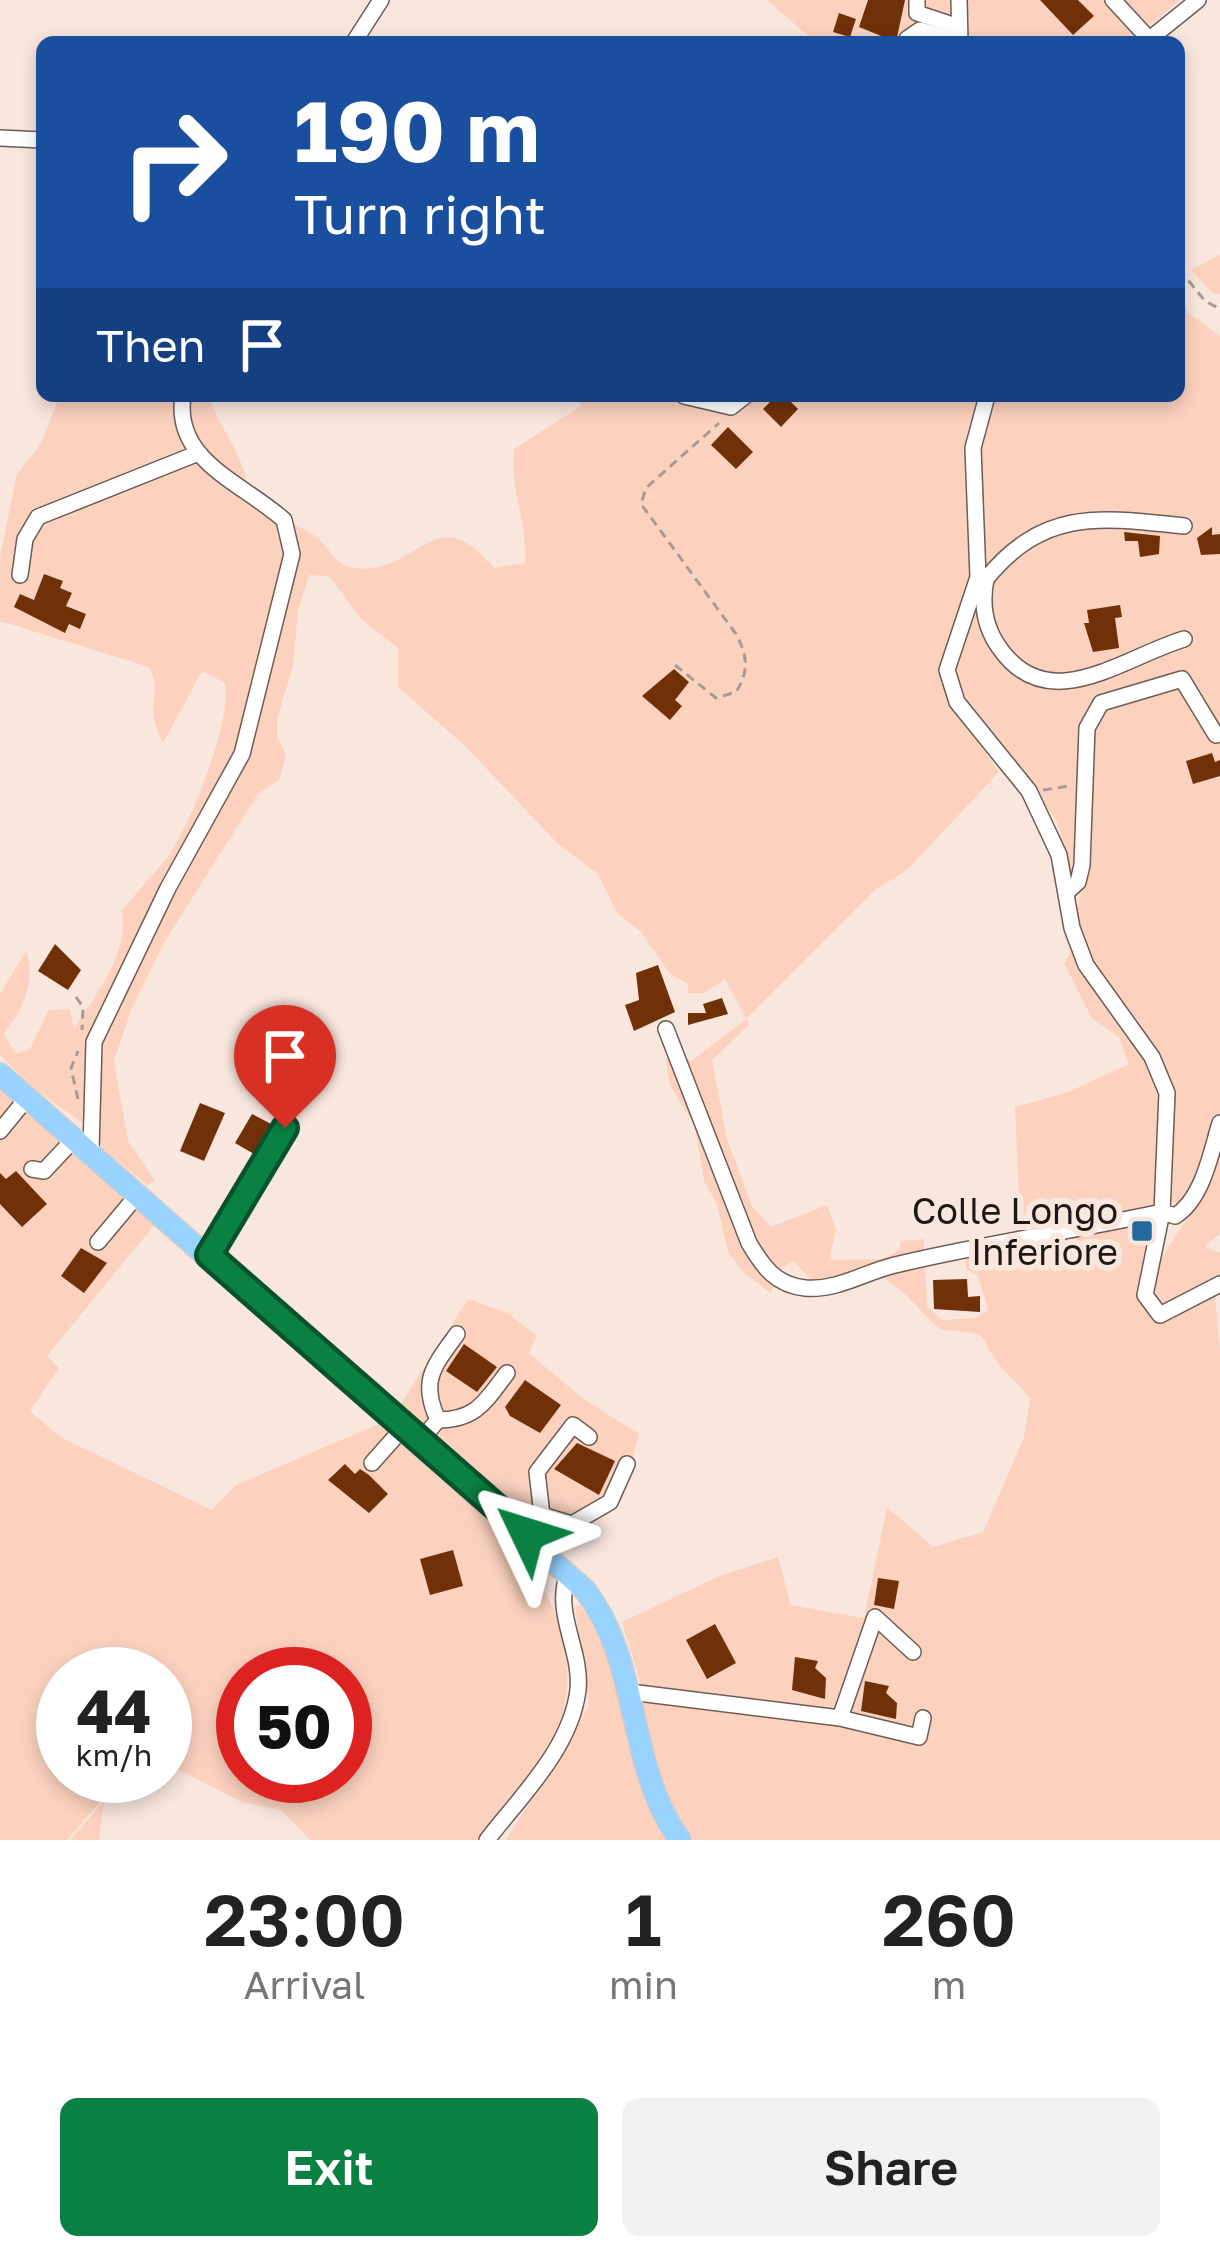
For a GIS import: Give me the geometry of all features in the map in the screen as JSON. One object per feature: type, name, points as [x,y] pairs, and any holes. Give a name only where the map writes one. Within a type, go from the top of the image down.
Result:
[{"type":"main road","points":[[0,1074],[568,1573],[605,1617],[630,1692],[657,1801],[680,1840]]},
{"type":"street","points":[[358,36],[381,0]]},
{"type":"street","points":[[916,0],[917,13],[956,26]]},
{"type":"street","points":[[958,36],[959,0]]},
{"type":"street","points":[[1113,0],[1144,36]]},
{"type":"street","points":[[1152,36],[1198,0]]},
{"type":"street","points":[[911,36],[920,30],[940,36]]},
{"type":"street","points":[[0,138],[36,140]]},
{"type":"street","points":[[32,1169],[44,1171],[83,1144],[94,1042],[168,888],[242,754],[292,554],[284,520],[196,454],[179,420],[182,402]]},
{"type":"street","points":[[986,402],[974,448],[984,614],[995,643],[1013,666],[1034,679],[1061,685],[1184,639]]},
{"type":"street","points":[[20,575],[25,539],[38,517],[196,454]]},
{"type":"street","points":[[1184,526],[1114,519],[1058,524],[1021,543],[982,578],[947,670],[956,702],[1029,791],[1059,855],[1072,928],[1086,964],[1151,1057],[1167,1093],[1162,1212],[1145,1295],[1151,1310],[1160,1315],[1172,1312],[1220,1284]]},
{"type":"street","points":[[1067,892],[1078,882],[1082,865],[1089,784],[1087,728],[1093,713],[1115,696],[1182,679],[1216,735]]},
{"type":"street","points":[[666,1029],[749,1244],[763,1268],[781,1282],[807,1288],[846,1282],[895,1265],[1162,1212],[1175,1216],[1186,1209],[1220,1123]]},
{"type":"street","points":[[0,1131],[27,1098]]},
{"type":"street","points":[[209,1255],[285,1128]]},
{"type":"street","points":[[98,1242],[139,1193]]},
{"type":"street","points":[[438,1420],[426,1394],[428,1375],[457,1334]]},
{"type":"street","points":[[372,1463],[438,1420],[463,1420],[479,1411],[506,1373]]},
{"type":"street","points":[[527,1534],[542,1515],[538,1472],[573,1425],[589,1436]]},
{"type":"street","points":[[542,1515],[572,1524],[610,1502],[627,1464]]},
{"type":"street","points":[[487,1840],[560,1746],[578,1689],[560,1596],[568,1573]]},
{"type":"street","points":[[840,1718],[875,1616],[913,1652]]},
{"type":"street","points":[[630,1692],[840,1718],[920,1737],[923,1718]]},
{"type":"path","points":[[1185,276],[1205,301],[1220,309]]},
{"type":"path","points":[[675,665],[716,698],[736,692],[746,669],[746,652],[641,504],[646,488],[738,402]]},
{"type":"path","points":[[1029,791],[1089,784]]},
{"type":"shaded area","points":[[767,0],[1180,0],[1137,36],[808,36]]},
{"type":"shaded area","points":[[1220,255],[1220,294],[1214,294],[1191,270]]},
{"type":"shaded area","points":[[1185,307],[1220,336],[1220,1233],[1205,1247],[1220,1253],[1220,1278],[1214,1283],[1220,1350],[1220,1840],[506,1840],[589,1706],[575,1607],[583,1603],[645,1698],[622,1622],[717,1577],[778,1557],[791,1605],[864,1618],[887,1507],[933,1547],[983,1532],[1024,1437],[1030,1399],[982,1338],[941,1330],[896,1286],[875,1275],[858,1272],[814,1282],[793,1261],[779,1271],[771,1293],[743,1272],[728,1252],[717,1204],[704,1181],[695,1126],[670,1085],[665,1058],[693,1060],[746,1019],[725,979],[704,993],[689,993],[687,983],[670,974],[641,932],[617,913],[598,874],[558,844],[465,746],[398,687],[398,648],[361,619],[329,576],[309,575],[298,611],[293,666],[277,719],[277,736],[286,755],[279,780],[258,794],[165,941],[132,1008],[114,1061],[128,1141],[155,1181],[147,1185],[82,1132],[83,1123],[33,1088],[0,1055],[0,994],[26,951],[30,973],[26,995],[4,1034],[16,1054],[30,1049],[49,1010],[70,1009],[74,1030],[115,959],[122,911],[170,853],[193,810],[223,719],[225,683],[202,671],[163,743],[154,719],[149,667],[0,621],[0,557],[17,474],[40,445],[58,402],[211,402],[253,497],[315,536],[342,563],[377,567],[440,538],[456,538],[494,568],[525,563],[514,449],[581,406],[580,402],[980,402],[971,571],[944,653],[943,670],[947,697],[999,772],[907,870],[876,889],[747,1018],[749,1025],[712,1060],[727,1139],[752,1206],[771,1227],[827,1205],[836,1230],[829,1260],[882,1259],[899,1250],[901,1241],[924,1239],[927,1306],[942,1320],[976,1318],[988,1310],[978,1275],[967,1270],[965,1259],[1000,1254],[1020,1224],[1015,1107],[1068,1092],[1129,1064],[1119,1037],[1092,1019],[1064,963],[1070,954],[1082,883],[1070,875],[1057,821],[961,694],[956,669],[972,607],[990,596],[991,590],[980,498],[990,402],[1185,402]],"holes":[[[1169,1200],[1191,1212],[1141,1290],[1154,1201]]]},
{"type":"shaded area","points":[[0,1089],[155,1224],[47,1356],[59,1368],[30,1411],[60,1437],[212,1510],[236,1485],[385,1421],[493,1520],[524,1558],[549,1599],[564,1642],[567,1689],[555,1739],[531,1778],[476,1840],[310,1840],[281,1810],[247,1803],[372,1803],[372,1647],[216,1647],[216,1789],[192,1777],[192,1647],[36,1647],[36,1803],[99,1803],[67,1840],[0,1840]]},
{"type":"shaded area","points":[[468,1299],[508,1313],[537,1336],[529,1353],[582,1398],[639,1434],[625,1490],[558,1547],[398,1408]]},
{"type":"shaded area","points":[[103,1803],[104,1803],[99,1840],[70,1840]]},
{"type":"building","points":[[868,0],[905,0],[897,36],[881,36],[859,27]]},
{"type":"building","points":[[1040,0],[1078,0],[1094,16],[1073,35]]},
{"type":"building","points":[[839,13],[856,19],[850,36],[833,32]]},
{"type":"building","points":[[770,402],[791,402],[798,409],[781,427],[763,409]]},
{"type":"building","points":[[728,427],[753,452],[736,469],[711,445]]},
{"type":"building","points":[[1212,527],[1212,535],[1220,534],[1220,554],[1201,555],[1197,538]]},
{"type":"building","points":[[1124,532],[1160,536],[1159,554],[1140,557],[1138,541],[1125,541]]},
{"type":"building","points":[[44,574],[63,581],[60,588],[72,593],[66,606],[86,614],[80,629],[69,624],[65,633],[14,607],[20,594],[34,600]]},
{"type":"building","points":[[1120,605],[1122,617],[1115,618],[1119,648],[1093,652],[1084,623],[1089,623],[1087,610]]},
{"type":"building","points":[[674,669],[689,682],[675,700],[682,706],[670,720],[642,696]]},
{"type":"building","points":[[1212,753],[1215,762],[1220,760],[1220,776],[1193,784],[1186,761]]},
{"type":"building","points":[[55,944],[81,970],[68,990],[38,971]]},
{"type":"building","points":[[658,965],[675,1012],[634,1031],[625,1005],[639,1000],[636,973]]},
{"type":"building","points":[[722,998],[728,1014],[688,1025],[688,1013],[706,1013],[703,1004]]},
{"type":"building","points":[[200,1103],[225,1113],[204,1161],[180,1151]]},
{"type":"building","points":[[252,1114],[273,1125],[254,1154],[235,1143]]},
{"type":"building","points":[[16,1171],[47,1204],[22,1227],[0,1204],[0,1173],[6,1179]]},
{"type":"building","points":[[81,1248],[107,1263],[84,1293],[61,1276]]},
{"type":"building","points":[[967,1279],[968,1297],[980,1296],[980,1312],[934,1309],[933,1280]]},
{"type":"building","points":[[464,1344],[497,1367],[477,1392],[446,1371]]},
{"type":"building","points":[[525,1380],[561,1405],[540,1433],[510,1416],[505,1407]]},
{"type":"building","points":[[577,1443],[615,1461],[599,1495],[554,1469]]},
{"type":"building","points":[[345,1464],[355,1474],[360,1469],[369,1475],[388,1494],[369,1513],[328,1480]]},
{"type":"building","points":[[453,1550],[463,1586],[430,1595],[420,1559]]},
{"type":"building","points":[[878,1578],[899,1581],[894,1609],[874,1605]]},
{"type":"building","points":[[715,1624],[736,1663],[707,1679],[686,1640]]},
{"type":"building","points":[[795,1657],[818,1661],[815,1668],[826,1678],[825,1699],[792,1690]]},
{"type":"building","points":[[865,1681],[889,1686],[886,1693],[897,1703],[896,1719],[861,1711]]},
{"type":"place","name":"Colle Longo Inferiore","points":[[1142,1231]]},
{"type":"route","points":[[285,1128],[209,1255],[527,1534]]}]
